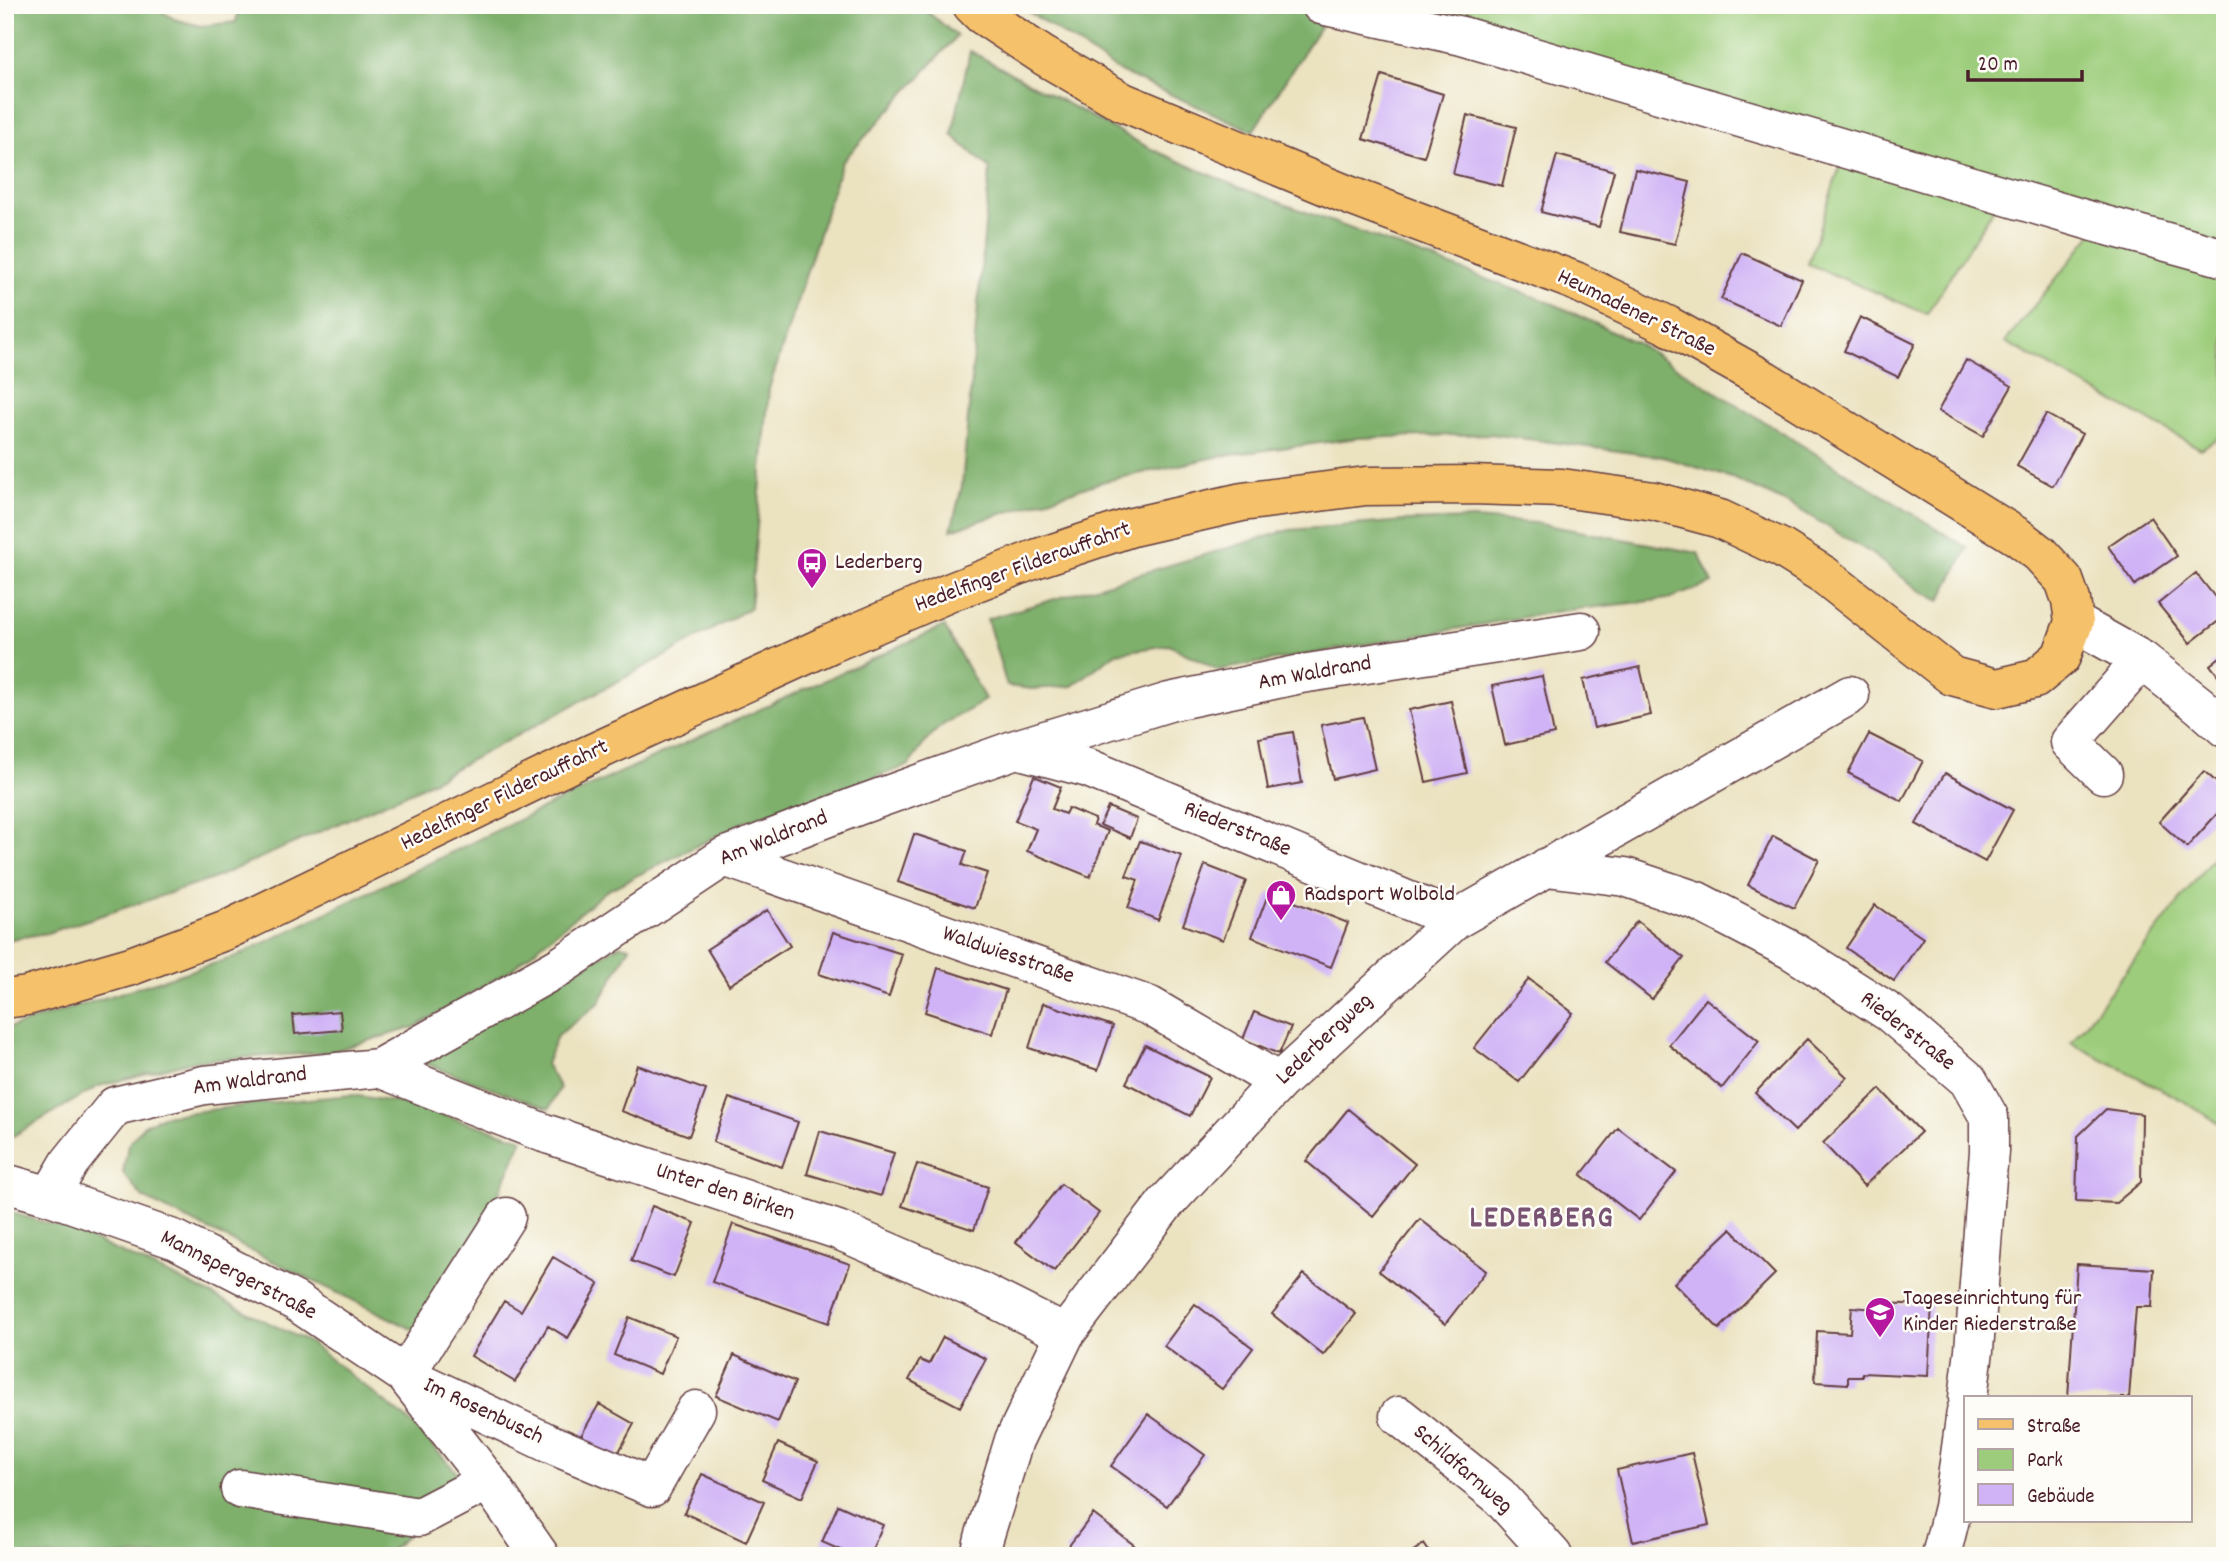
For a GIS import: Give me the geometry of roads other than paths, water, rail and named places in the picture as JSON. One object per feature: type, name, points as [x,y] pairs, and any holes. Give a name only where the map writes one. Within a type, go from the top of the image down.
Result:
[{"type":"main road","name":"Heumadener Straße","points":[[983,8],[1044,57],[1123,103],[1575,281],[1667,325],[1765,380],[2018,537],[2040,554],[2064,580],[2071,600],[2074,622]]},
{"type":"main road","name":"Hedelfinger Filderauffahrt","points":[[5,999],[27,996],[131,965],[227,930],[586,756],[763,674],[951,592],[1038,558],[1132,527],[1242,502],[1366,486],[1472,485],[1562,488],[1654,501],[1720,519],[1781,548],[1824,575],[1952,676],[1997,688],[2035,679],[2061,657],[2074,622]]},
{"type":"street","points":[[1321,5],[1462,36],[2225,258]]},
{"type":"street","points":[[2074,622],[2142,660],[2225,729]]},
{"type":"street","name":"Am Waldrand","points":[[50,1196],[70,1162],[115,1105],[204,1085],[379,1068],[559,967],[724,857],[1016,749],[1169,702],[1301,674],[1581,631]]},
{"type":"street","points":[[2103,774],[2070,742],[2142,660]]},
{"type":"street","name":"Lederbergweg","points":[[980,1556],[1014,1440],[1065,1334],[1165,1204],[1279,1082],[1455,920],[1850,695]]},
{"type":"street","name":"Riederstraße","points":[[1016,749],[1088,768],[1455,920]]},
{"type":"street","name":"Waldwiesstraße","points":[[724,857],[1150,1006],[1279,1082]]},
{"type":"street","name":"Riederstraße","points":[[1547,867],[1625,877],[1697,901],[1791,950],[1890,1013],[1968,1080],[1989,1117],[1989,1151],[1968,1396]]},
{"type":"street","name":"Unter den Birken","points":[[379,1068],[544,1133],[838,1230],[979,1291],[1065,1334]]},
{"type":"street","name":"Mannspergerstraße","points":[[5,1183],[176,1240],[295,1301],[405,1375],[488,1481],[540,1556]]},
{"type":"street","name":"Im Rosenbusch","points":[[506,1217],[405,1375],[548,1443],[652,1487],[696,1410]]},
{"type":"street","name":"Schildfarnweg","points":[[1399,1416],[1498,1495],[1553,1556]]},
{"type":"street","points":[[1941,1556],[1952,1507],[1964,1425]]},
{"type":"street","points":[[240,1489],[419,1517],[488,1481]]},
{"type":"place","name":"Lederberg","points":[[812,590]]},
{"type":"place","name":"Radsport Wolbold","points":[[1281,922]]},
{"type":"place","name":"Tageseinrichtung für Kinder Riederstraße","points":[[1880,1339]]},
{"type":"district","name":"LEDERBERG","points":[[1542,1220]]}]
